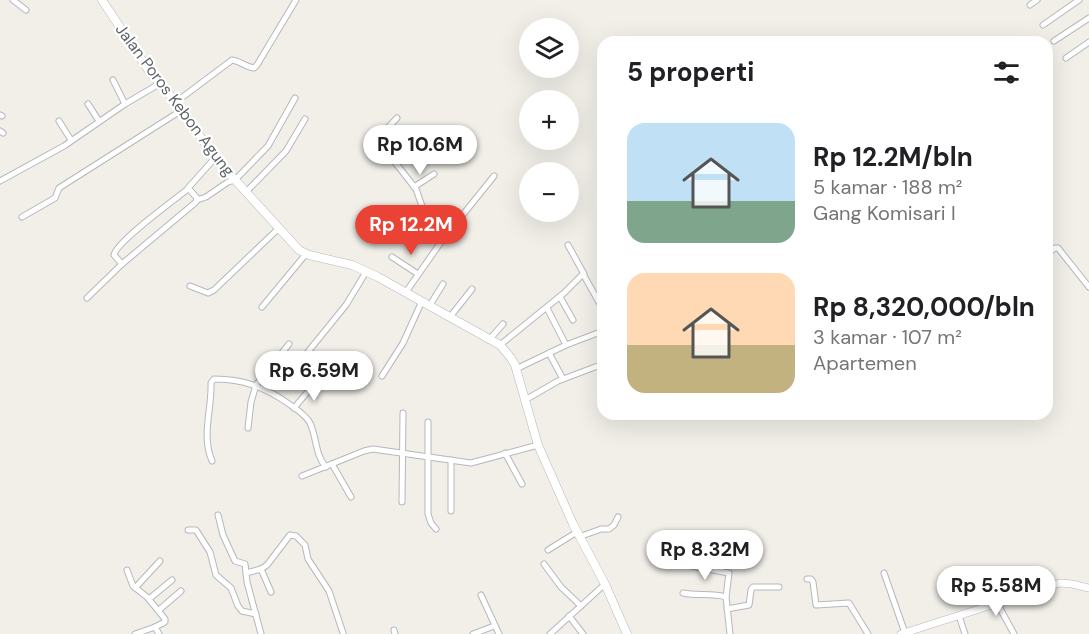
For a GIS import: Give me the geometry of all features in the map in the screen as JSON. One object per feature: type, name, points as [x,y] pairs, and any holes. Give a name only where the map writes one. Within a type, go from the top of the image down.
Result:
[{"type":"main road","name":"Jalan Poros Kebon Agung","points":[[102,0],[139,58],[176,102],[215,158],[299,250],[306,254]]},
{"type":"main road","points":[[306,254],[333,259],[366,272],[500,345],[512,357],[538,445],[578,535],[605,584],[627,634]]},
{"type":"street","points":[[14,0],[26,10]]},
{"type":"street","points":[[176,102],[232,60],[254,68],[296,0]]},
{"type":"street","points":[[1030,5],[1037,0]]},
{"type":"street","points":[[1043,25],[1079,0]]},
{"type":"street","points":[[1054,41],[1089,18]]},
{"type":"street","points":[[1066,58],[1089,42]]},
{"type":"street","points":[[113,80],[125,104]]},
{"type":"street","points":[[0,182],[54,152],[159,84]]},
{"type":"street","points":[[87,298],[122,264],[198,200],[228,182],[236,180],[271,143],[295,98]]},
{"type":"street","points":[[88,104],[99,121]]},
{"type":"street","points":[[22,217],[55,198],[59,188],[182,110]]},
{"type":"street","points":[[397,118],[380,136],[379,142],[414,187],[430,229],[441,242]]},
{"type":"street","points":[[246,192],[286,151],[305,119]]},
{"type":"street","points":[[59,121],[71,140]]},
{"type":"street","points":[[122,264],[114,255],[114,251],[188,189],[215,158]]},
{"type":"street","points":[[414,187],[434,174]]},
{"type":"street","points":[[406,292],[441,242],[494,176]]},
{"type":"street","points":[[188,189],[198,200]]},
{"type":"street","points":[[190,286],[208,293],[214,290],[279,228]]},
{"type":"street","points":[[568,245],[597,298]]},
{"type":"street","points":[[1053,250],[1058,249],[1089,287]]},
{"type":"street","points":[[262,308],[306,254]]},
{"type":"street","points":[[392,257],[418,274]]},
{"type":"street","points":[[308,352],[346,305],[366,272]]},
{"type":"street","points":[[500,345],[547,308],[584,274]]},
{"type":"street","points":[[430,305],[443,284]]},
{"type":"street","points":[[450,316],[472,289]]},
{"type":"street","points":[[560,297],[573,320]]},
{"type":"street","points":[[382,376],[404,344],[422,301]]},
{"type":"street","points":[[547,308],[566,345]]},
{"type":"street","points":[[489,340],[502,324]]},
{"type":"street","points":[[516,369],[597,333]]},
{"type":"street","points":[[248,428],[251,402],[256,385],[289,344]]},
{"type":"street","points":[[549,353],[563,379]]},
{"type":"street","points":[[525,400],[563,379],[597,366]]},
{"type":"street","points":[[212,461],[208,452],[206,433],[211,383],[214,380],[234,379],[266,390],[294,408],[309,422],[320,458],[329,465],[351,498]]},
{"type":"street","points":[[294,408],[316,382]]},
{"type":"street","points":[[402,502],[403,413]]},
{"type":"street","points":[[428,422],[428,514],[436,529]]},
{"type":"street","points":[[302,476],[373,449],[476,462],[538,445]]},
{"type":"street","points":[[506,453],[522,484]]},
{"type":"street","points":[[451,511],[452,460]]},
{"type":"street","points":[[218,515],[219,524],[232,555],[237,562],[244,563],[261,634]]},
{"type":"street","points":[[548,550],[578,535],[609,529],[618,517]]},
{"type":"street","points":[[188,531],[195,530],[207,544],[216,575],[231,588],[242,611],[256,614]]},
{"type":"street","points":[[246,573],[267,565],[290,535],[296,536],[305,545],[308,559],[329,591],[343,633]]},
{"type":"street","points":[[135,588],[160,561]]},
{"type":"street","points":[[544,564],[561,587],[581,606]]},
{"type":"street","points":[[692,566],[729,573],[726,597],[730,634]]},
{"type":"street","points":[[261,569],[271,592]]},
{"type":"street","points":[[127,570],[135,588],[149,599],[166,621],[135,634]]},
{"type":"street","points":[[884,573],[903,633],[1060,583],[1089,588]]},
{"type":"street","points":[[807,579],[813,582],[816,605],[849,603],[868,634]]},
{"type":"street","points":[[149,599],[172,580]]},
{"type":"street","points":[[550,634],[605,584]]},
{"type":"street","points":[[727,609],[749,605],[753,587],[778,587]]},
{"type":"street","points":[[159,610],[182,591]]},
{"type":"street","points":[[683,593],[726,597]]},
{"type":"street","points":[[481,595],[499,634]]},
{"type":"street","points":[[997,603],[1014,634]]},
{"type":"street","points":[[569,616],[583,634]]},
{"type":"street","points":[[959,616],[965,634]]},
{"type":"street","points":[[473,634],[494,626]]},
{"type":"street","points":[[926,626],[929,634]]},
{"type":"street","points":[[155,627],[159,634]]}]
